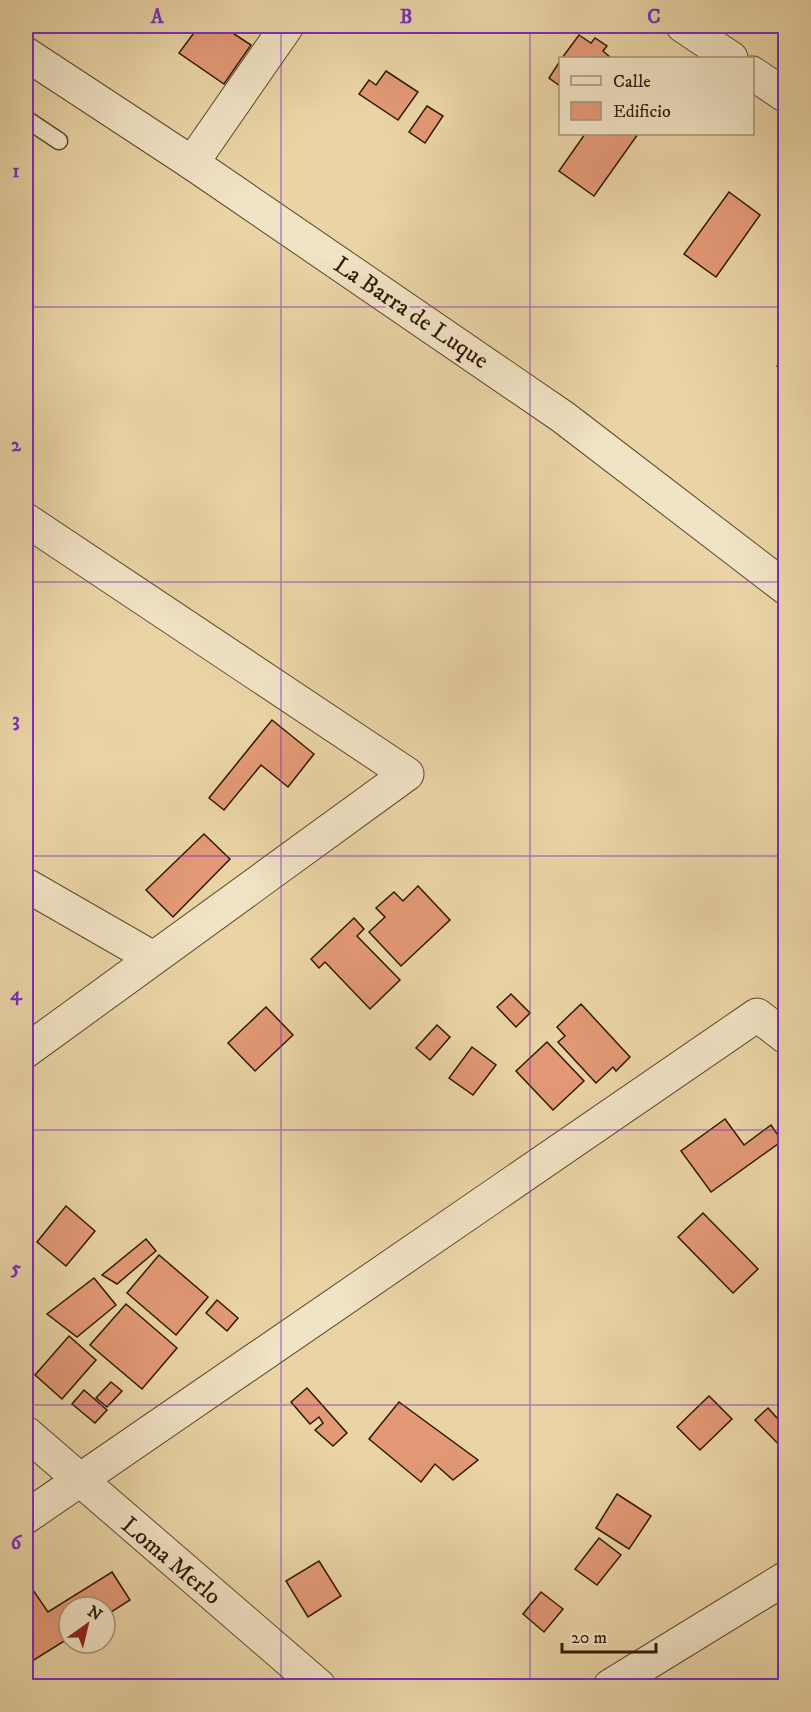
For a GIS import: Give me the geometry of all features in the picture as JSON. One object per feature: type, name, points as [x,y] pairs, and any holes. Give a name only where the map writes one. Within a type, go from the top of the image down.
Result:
[{"type":"street","points":[[192,163],[287,26]]},
{"type":"street","points":[[700,30],[730,57]]},
{"type":"street","name":"La Barra de Luque","points":[[26,54],[192,163],[563,417],[786,588]]},
{"type":"street","points":[[754,75],[786,96]]},
{"type":"street","points":[[26,520],[407,774],[26,1051]]},
{"type":"street","points":[[26,885],[153,958]]},
{"type":"street","points":[[26,1516],[757,1015],[786,1037]]},
{"type":"street","name":"Loma Merlo","points":[[26,1433],[76,1480],[319,1686]]},
{"type":"street","points":[[610,1686],[786,1578]]},
{"type":"lane","points":[[26,119],[59,141]]},
{"type":"building","points":[[199,26],[222,26],[251,45],[224,84],[179,53]]},
{"type":"building","points":[[579,35],[591,43],[595,38],[607,46],[603,51],[610,57],[563,57]]},
{"type":"building","points":[[559,63],[559,85],[549,78]]},
{"type":"building","points":[[386,71],[418,92],[398,120],[359,94],[369,80],[376,85]]},
{"type":"building","points":[[427,106],[443,116],[425,143],[409,132]]},
{"type":"building","points":[[584,135],[637,135],[594,196],[559,171]]},
{"type":"building","points":[[729,192],[760,215],[716,277],[684,254]]},
{"type":"building","points":[[786,354],[786,372],[777,366]]},
{"type":"building","points":[[272,720],[314,754],[288,787],[261,765],[224,810],[209,798]]},
{"type":"building","points":[[204,834],[230,859],[173,917],[146,890]]},
{"type":"building","points":[[418,886],[450,920],[401,966],[369,932],[385,917],[376,908],[394,892],[403,901]]},
{"type":"building","points":[[354,918],[364,929],[357,936],[400,980],[370,1009],[325,962],[319,968],[311,959]]},
{"type":"building","points":[[511,994],[530,1013],[516,1027],[497,1007]]},
{"type":"building","points":[[581,1004],[630,1057],[616,1071],[613,1067],[596,1083],[558,1042],[565,1036],[557,1027]]},
{"type":"building","points":[[266,1007],[293,1035],[255,1071],[228,1043]]},
{"type":"building","points":[[437,1025],[450,1037],[430,1060],[416,1048]]},
{"type":"building","points":[[547,1042],[584,1081],[553,1110],[516,1071]]},
{"type":"building","points":[[472,1047],[496,1065],[473,1095],[449,1078]]},
{"type":"building","points":[[725,1119],[744,1145],[771,1125],[782,1141],[711,1192],[681,1151]]},
{"type":"building","points":[[66,1206],[95,1231],[66,1266],[37,1242]]},
{"type":"building","points":[[703,1213],[758,1269],[733,1293],[678,1237]]},
{"type":"building","points":[[146,1239],[156,1251],[117,1284],[102,1275]]},
{"type":"building","points":[[159,1255],[208,1297],[176,1335],[127,1293]]},
{"type":"building","points":[[94,1278],[116,1305],[77,1337],[47,1314]]},
{"type":"building","points":[[217,1300],[238,1318],[227,1331],[206,1313]]},
{"type":"building","points":[[126,1304],[177,1348],[142,1389],[90,1345]]},
{"type":"building","points":[[69,1336],[96,1360],[62,1399],[35,1375]]},
{"type":"building","points":[[111,1382],[122,1391],[107,1407],[96,1398]]},
{"type":"building","points":[[307,1388],[347,1433],[333,1446],[315,1430],[323,1423],[319,1417],[310,1424],[291,1402]]},
{"type":"building","points":[[84,1390],[107,1410],[95,1423],[72,1404]]},
{"type":"building","points":[[709,1396],[732,1419],[700,1450],[677,1427]]},
{"type":"building","points":[[399,1402],[478,1460],[453,1480],[435,1464],[421,1482],[369,1439]]},
{"type":"building","points":[[768,1408],[786,1428],[786,1452],[755,1420]]},
{"type":"building","points":[[617,1494],[651,1516],[629,1549],[596,1528]]},
{"type":"building","points":[[599,1538],[621,1555],[597,1585],[575,1569]]},
{"type":"building","points":[[319,1561],[341,1596],[308,1617],[286,1581]]},
{"type":"building","points":[[112,1572],[130,1600],[117,1608],[117,1595],[75,1595]]},
{"type":"building","points":[[33,1590],[48,1612],[57,1606],[57,1646],[26,1665],[26,1595]]},
{"type":"building","points":[[541,1592],[563,1609],[544,1632],[523,1614]]}]
